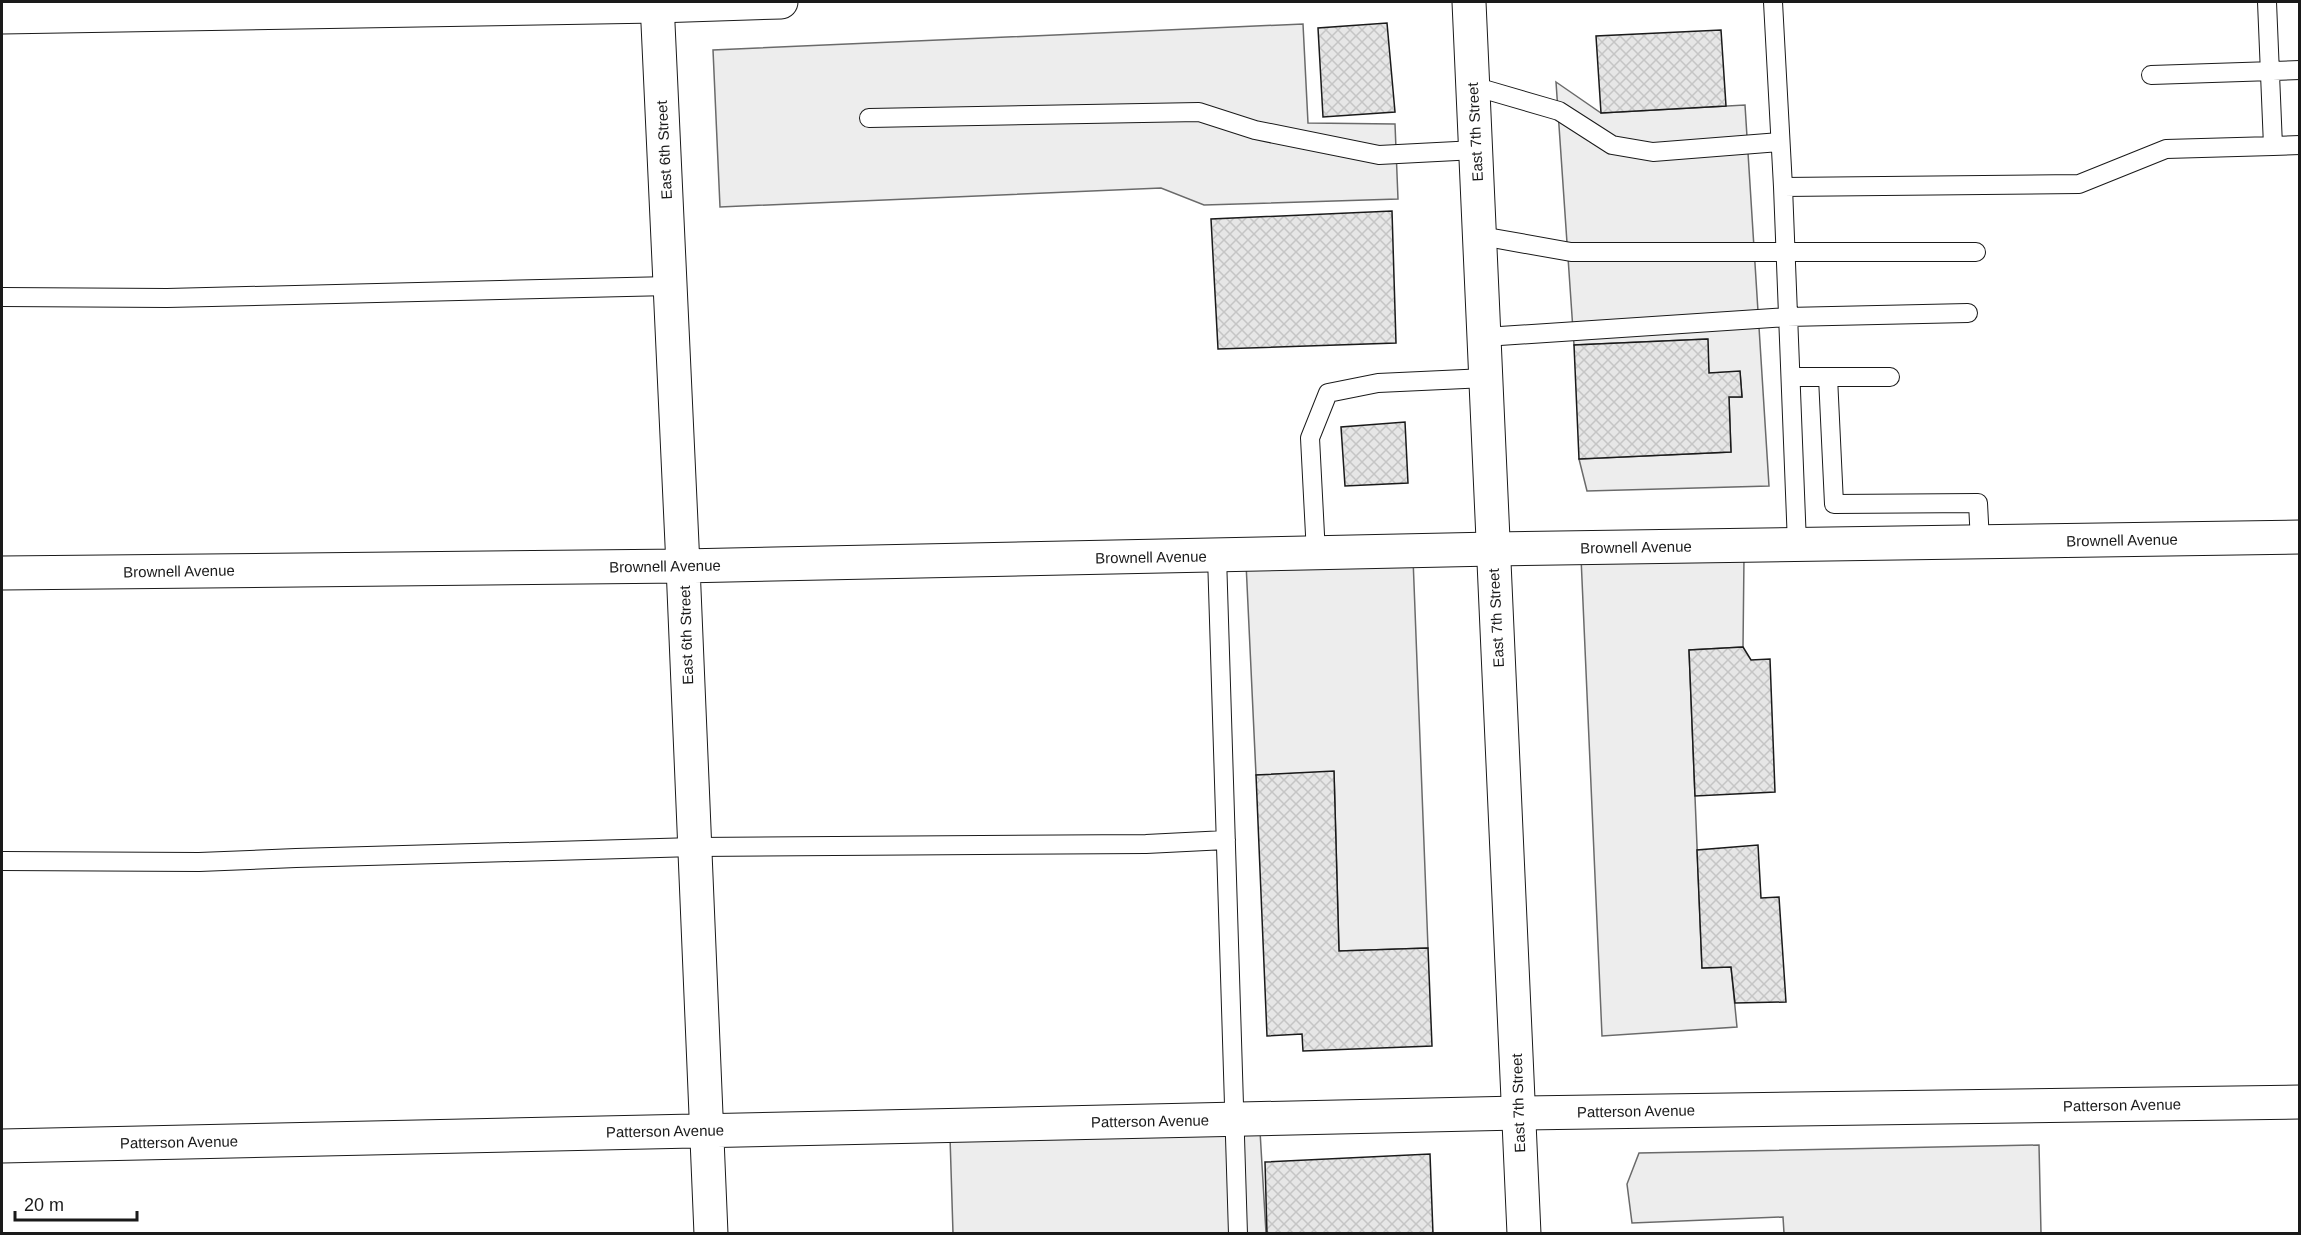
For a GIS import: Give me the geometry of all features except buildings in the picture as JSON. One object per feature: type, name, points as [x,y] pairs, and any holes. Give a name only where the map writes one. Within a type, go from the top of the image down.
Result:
[{"type":"street","points":[[2,17],[781,2]]},
{"type":"street","name":"East 7th Street","points":[[1469,2],[1524,1233]]},
{"type":"street","name":"East 6th Street","points":[[657,4],[711,1233]]},
{"type":"street","name":"Brownell Avenue","points":[[2,573],[683,566],[1493,549],[2300,537]]},
{"type":"street","name":"Patterson Avenue","points":[[2,1146],[1519,1113],[2300,1102]]},
{"type":"lane","points":[[1773,2],[1783,187],[1797,544]]},
{"type":"lane","points":[[2267,2],[2273,146]]},
{"type":"lane","points":[[2151,75],[2300,70]]},
{"type":"lane","points":[[1473,86],[1558,111],[1612,145],[1653,152],[1780,142]]},
{"type":"lane","points":[[869,118],[1199,112],[1255,130],[1379,155],[1476,150]]},
{"type":"lane","points":[[1783,187],[2079,184],[2166,149],[2300,146]]},
{"type":"lane","points":[[1481,236],[1571,252],[1977,252]]},
{"type":"lane","points":[[2,297],[166,298],[670,286]]},
{"type":"lane","points":[[1485,336],[1787,317],[1968,313]]},
{"type":"lane","points":[[1791,377],[1890,377]]},
{"type":"lane","points":[[1828,377],[1834,504],[1978,503],[1980,542]]},
{"type":"lane","points":[[1316,554],[1310,438],[1328,393],[1378,383],[1486,378]]},
{"type":"lane","points":[[1217,556],[1238,1233]]},
{"type":"lane","points":[[2,861],[199,862],[695,848],[1146,844],[1226,840]]},
{"type":"shaded area","points":[[1303,24],[1308,123],[1395,124],[1398,199],[1204,205],[1161,188],[720,207],[713,50]]},
{"type":"shaded area","points":[[1556,82],[1601,113],[1745,105],[1769,486],[1587,491],[1579,459],[1731,452],[1729,397],[1742,397],[1740,372],[1709,373],[1707,339],[1574,345]]},
{"type":"shaded area","points":[[1581,557],[1744,557],[1743,647],[1689,650],[1702,968],[1731,967],[1737,1027],[1602,1036]]},
{"type":"shaded area","points":[[1413,558],[1428,948],[1339,951],[1334,772],[1256,775],[1246,563]]},
{"type":"shaded area","points":[[1260,1131],[1266,1233],[953,1233],[950,1137]]},
{"type":"shaded area","points":[[2039,1145],[2041,1233],[1784,1233],[1783,1217],[1632,1223],[1627,1184],[1639,1153]]}]
